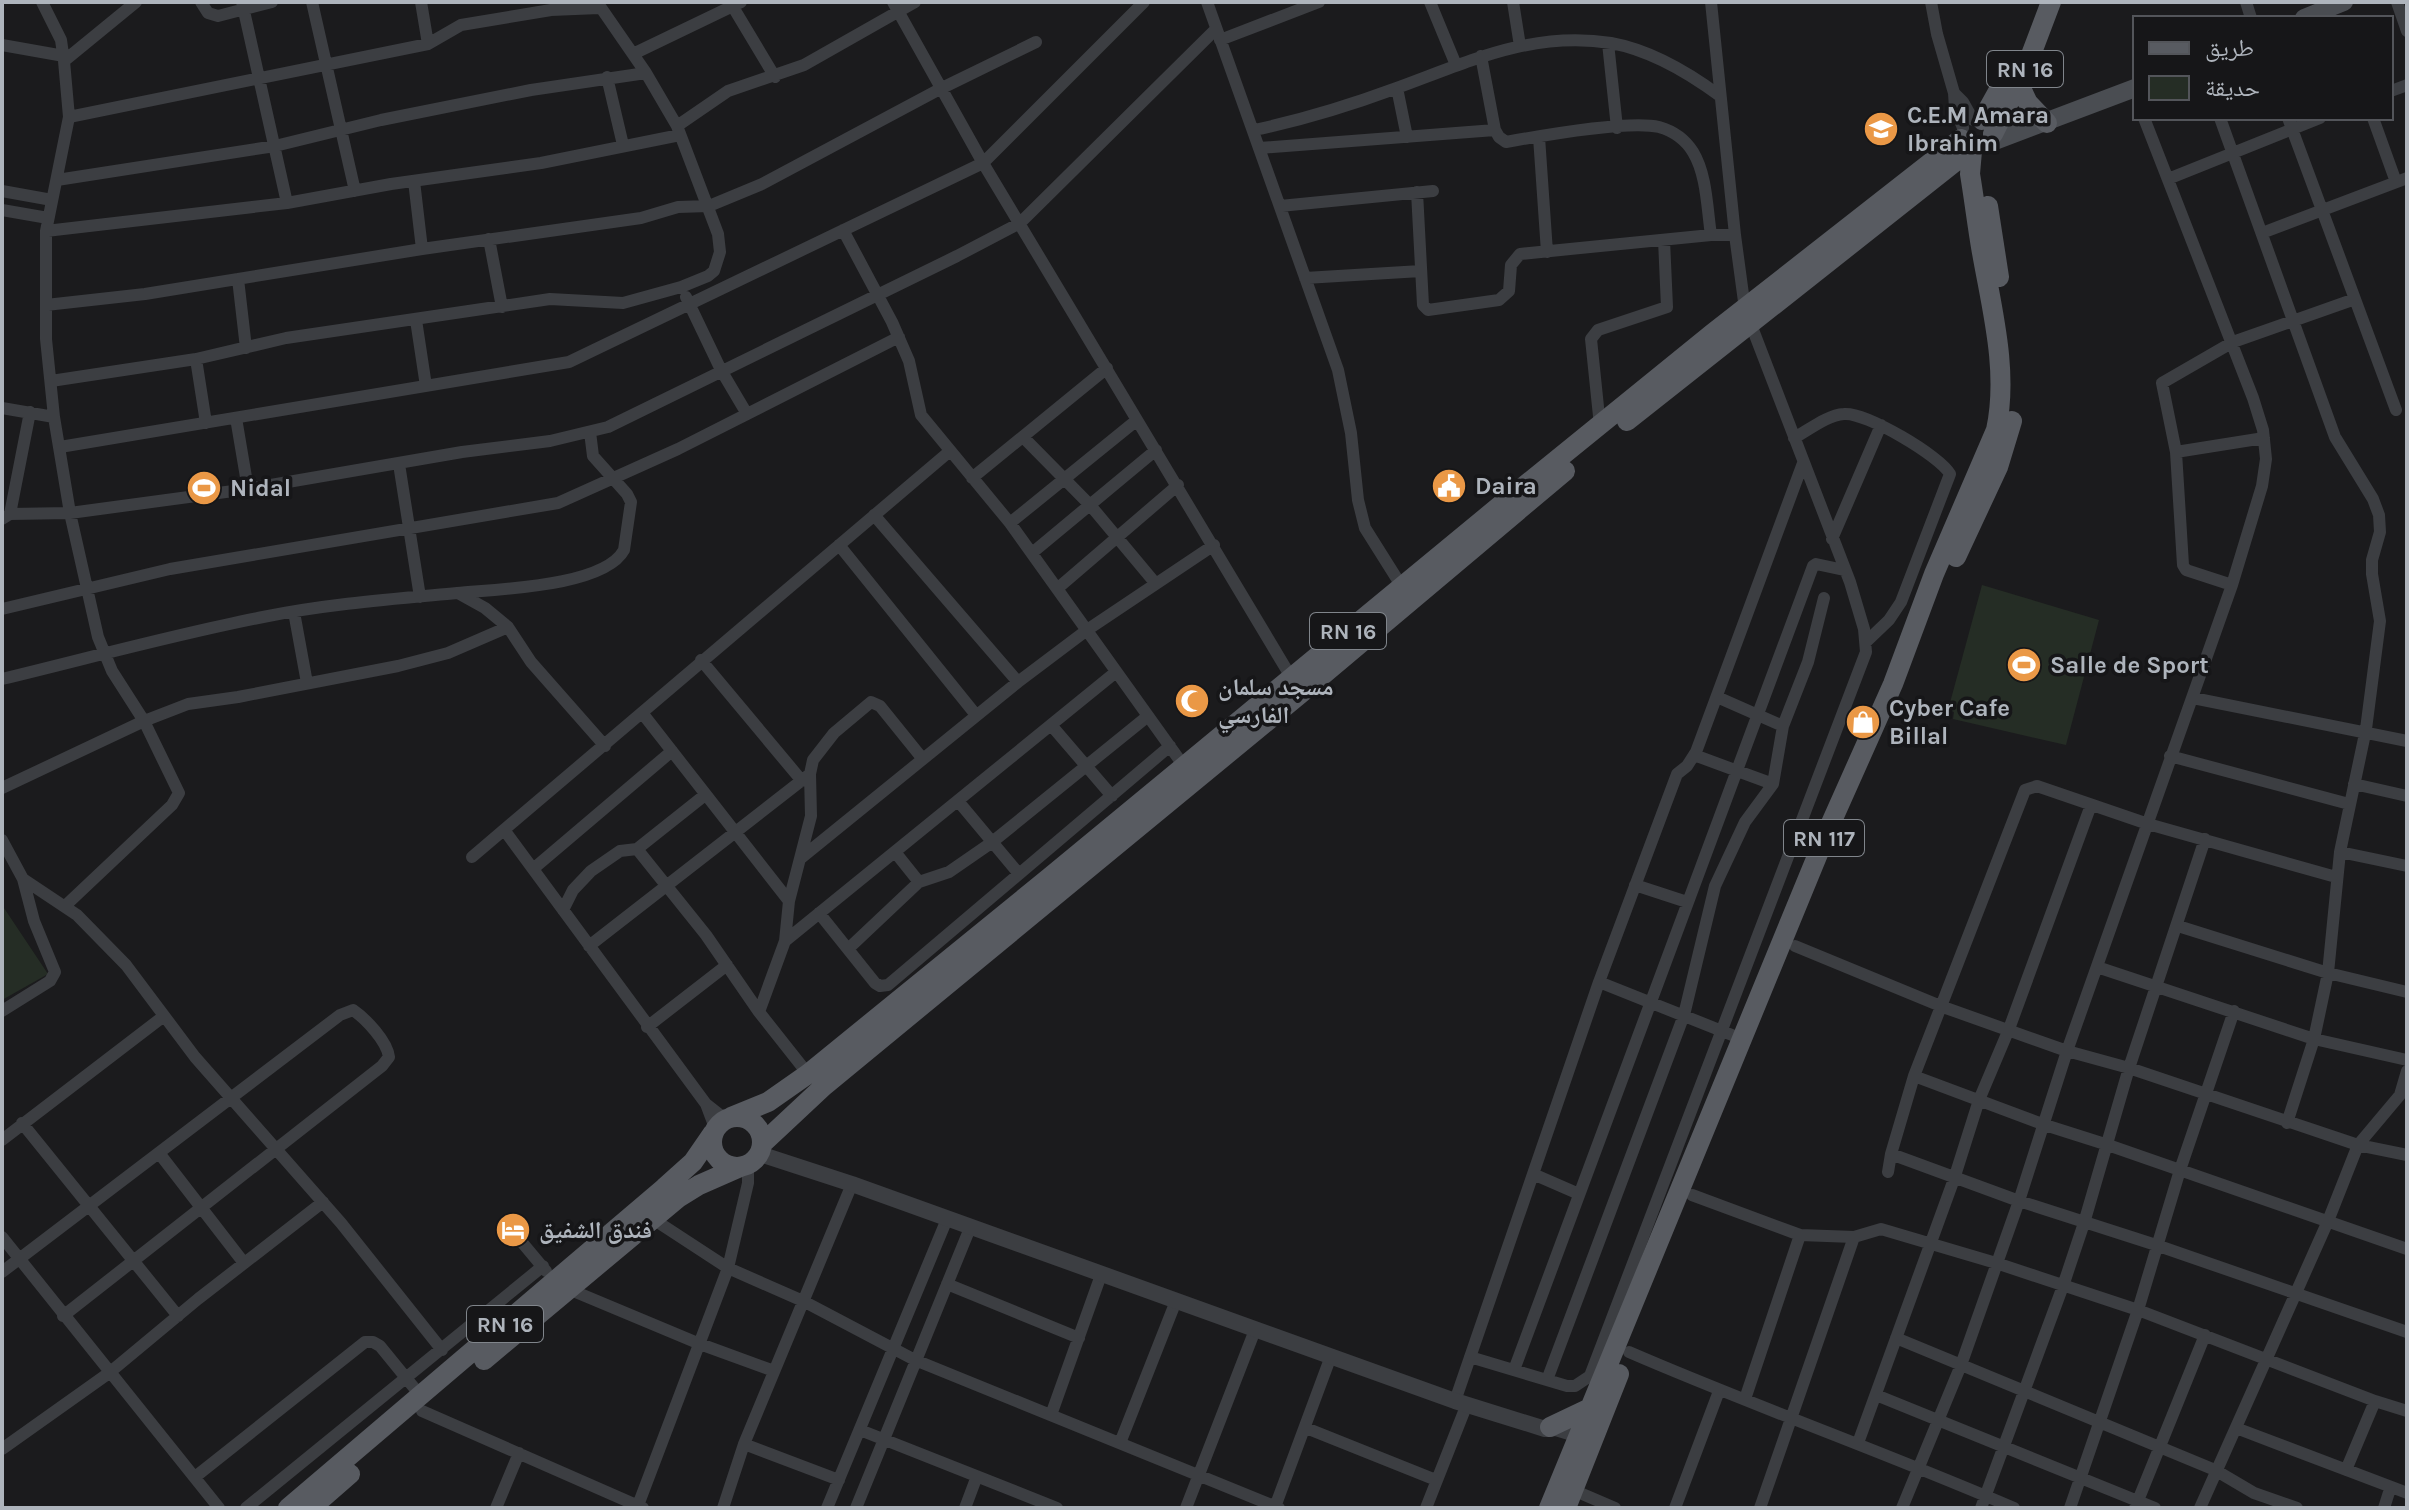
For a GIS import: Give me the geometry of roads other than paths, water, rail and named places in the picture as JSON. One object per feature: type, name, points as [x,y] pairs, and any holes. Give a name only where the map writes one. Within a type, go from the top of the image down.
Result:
[{"type":"main road","name":"RN 16","points":[[1976,137],[2018,54],[2039,2]]},
{"type":"main road","name":"RN 16","points":[[555,1279],[653,1219],[699,1185],[752,1158],[824,1086],[1600,426],[1748,316],[1976,137],[2018,82],[2051,2]]},
{"type":"main road","points":[[2311,16],[2337,9]]},
{"type":"main road","points":[[2018,82],[2028,103],[2047,123]]},
{"type":"main road","points":[[1976,137],[2047,123],[2133,91]]},
{"type":"main road","name":"RN 117","points":[[1549,1508],[1629,1352],[1946,579],[1990,486],[2007,441],[2014,406],[1996,297],[1970,174],[1976,137]]},
{"type":"main road","name":"RN 117","points":[[1569,1499],[1596,1379],[1733,1035],[1893,684],[1934,574],[1996,430],[2001,397],[1996,297]]},
{"type":"main road","name":"RN 16","points":[[306,1504],[555,1279],[693,1162],[721,1124],[768,1102],[808,1074],[960,938],[1189,773],[1291,677],[1566,470],[1748,316]]},
{"type":"main road","points":[[743,1117],[751,1121],[762,1135],[752,1158],[731,1167],[717,1157],[713,1150],[721,1124],[743,1117]]},
{"type":"main road","name":"RN 16","points":[[306,1504],[335,1487],[421,1403]]},
{"type":"main road","points":[[1580,1450],[1549,1431],[1590,1408]]},
{"type":"main road","points":[[335,1487],[340,1508]]},
{"type":"street","points":[[42,2],[61,40],[69,117],[47,225],[46,339],[54,417],[70,513],[90,609],[105,655],[144,721],[176,785],[178,797],[65,906]]},
{"type":"street","points":[[64,59],[136,2]]},
{"type":"street","points":[[201,2],[212,15],[243,5],[272,2]]},
{"type":"street","points":[[312,2],[355,191]]},
{"type":"street","points":[[421,2],[428,44]]},
{"type":"street","points":[[2,210],[28,213],[47,225],[287,203],[541,163],[623,145],[679,130],[728,91],[775,77],[843,44],[895,6],[915,2]]},
{"type":"street","points":[[60,447],[569,362],[983,163],[1144,2]]},
{"type":"street","points":[[1207,2],[1328,338],[1345,400],[1358,500],[1365,528],[1406,593]]},
{"type":"street","points":[[30,412],[9,493],[6,517],[70,513],[248,489],[462,452],[550,441],[608,427],[1020,223],[1218,34],[1319,2]]},
{"type":"street","points":[[1430,2],[1456,65]]},
{"type":"street","points":[[1513,2],[1520,46]]},
{"type":"street","points":[[1599,982],[1733,1035],[1799,823],[1866,652],[1866,642],[1844,570],[1748,316],[1735,235],[1711,2]]},
{"type":"street","points":[[1931,2],[1954,93],[1966,106],[1976,137]]},
{"type":"street","points":[[2397,2],[2407,31]]},
{"type":"street","points":[[633,54],[735,3],[775,77]]},
{"type":"street","points":[[243,5],[287,203]]},
{"type":"street","points":[[51,381],[196,359],[286,338],[550,299],[623,303],[708,276],[717,264],[720,252],[709,206],[679,130],[646,73],[598,5],[461,25],[428,44],[69,117]]},
{"type":"street","points":[[895,6],[983,163],[1291,677]]},
{"type":"street","points":[[1254,130],[1293,122],[1397,88],[1499,49],[1558,41],[1608,43],[1627,48],[1696,78],[1720,96]]},
{"type":"street","points":[[46,305],[145,294],[422,249],[641,218],[678,207],[709,206],[762,184],[940,89],[1036,42]]},
{"type":"street","points":[[1608,43],[1617,128]]},
{"type":"street","points":[[2,45],[64,59]]},
{"type":"street","points":[[1481,56],[1495,130],[1506,142],[1657,126],[1685,141],[1694,153],[1702,174],[1711,235]]},
{"type":"street","points":[[57,180],[275,146],[454,105],[607,77],[646,73]]},
{"type":"street","points":[[607,77],[623,145]]},
{"type":"street","points":[[1397,88],[1407,137]]},
{"type":"street","points":[[1902,1508],[1961,1365],[2019,1201],[2067,1051],[2232,585],[2262,486],[2266,459],[2264,438],[2233,342],[2145,120]]},
{"type":"street","points":[[2221,120],[2335,437],[2373,499],[2379,515],[2380,532],[2372,560],[2372,574],[2380,621],[2365,734],[2336,877],[2328,973],[2314,1039],[2287,1123]]},
{"type":"street","points":[[2262,233],[2402,180],[2374,120]]},
{"type":"street","points":[[2168,179],[2290,123],[2396,410]]},
{"type":"street","points":[[1260,148],[1495,130]]},
{"type":"street","points":[[1539,137],[1547,252]]},
{"type":"street","points":[[414,181],[422,249]]},
{"type":"street","points":[[2,191],[52,200]]},
{"type":"street","points":[[1280,206],[1433,191]]},
{"type":"street","points":[[1417,192],[1425,310],[1499,300],[1509,291],[1514,259],[1520,254],[1735,235]]},
{"type":"street","points":[[28,213],[31,196]]},
{"type":"street","points":[[843,230],[899,337],[909,361],[921,415],[1010,523],[1189,773]]},
{"type":"street","points":[[489,239],[502,307]]},
{"type":"street","points":[[1600,426],[1591,339],[1598,330],[1667,307],[1664,240]]},
{"type":"street","points":[[1305,278],[1421,271]]},
{"type":"street","points":[[238,279],[246,348]]},
{"type":"street","points":[[681,287],[721,370],[747,414]]},
{"type":"street","points":[[2232,585],[2186,570],[2183,565],[2176,452],[2162,383],[2233,342],[2355,299]]},
{"type":"street","points":[[416,320],[426,386]]},
{"type":"street","points":[[2,609],[170,569],[410,526],[544,507],[614,479],[899,337]]},
{"type":"street","points":[[196,359],[206,423]]},
{"type":"street","points":[[972,478],[1107,368]]},
{"type":"street","points":[[2,408],[54,417]]},
{"type":"street","points":[[1794,438],[1844,414],[1881,425],[1921,448],[1929,457],[1944,465],[1950,477],[1901,602],[1889,620],[1866,642]]},
{"type":"street","points":[[236,418],[248,489]]},
{"type":"street","points":[[1010,523],[1137,420]]},
{"type":"street","points":[[1832,539],[1881,425]]},
{"type":"street","points":[[2,679],[191,633],[294,612],[539,586],[609,566],[621,557],[624,550],[631,502],[593,456],[590,432]]},
{"type":"street","points":[[1023,437],[1090,505],[1156,584]]},
{"type":"street","points":[[2176,452],[2264,438]]},
{"type":"street","points":[[1032,553],[1156,450]]},
{"type":"street","points":[[472,857],[950,451]]},
{"type":"street","points":[[1426,1508],[1461,1402],[1470,1357],[1599,982],[1677,774],[1694,755],[1717,697],[1803,463]]},
{"type":"street","points":[[399,464],[420,597]]},
{"type":"street","points":[[1058,588],[1178,485]]},
{"type":"street","points":[[874,515],[1018,682]]},
{"type":"street","points":[[839,545],[976,715]]},
{"type":"street","points":[[801,858],[1018,682],[1087,630],[1214,545]]},
{"type":"street","points":[[1514,1370],[1813,566],[1844,570]]},
{"type":"street","points":[[457,593],[485,608],[508,627],[531,662],[605,746]]},
{"type":"street","points":[[1547,1380],[1684,1015],[1715,886],[1745,822],[1773,784],[1783,726],[1808,662],[1824,598]]},
{"type":"street","points":[[294,612],[307,683]]},
{"type":"street","points":[[2,788],[144,721],[188,704],[398,666],[448,653],[508,627]]},
{"type":"street","points":[[701,660],[806,778]]},
{"type":"street","points":[[785,941],[1116,672]]},
{"type":"street","points":[[1717,697],[1783,726]]},
{"type":"street","points":[[2193,698],[2407,741]]},
{"type":"street","points":[[759,1012],[785,941],[789,901],[811,816],[806,778],[813,760],[822,746],[871,702],[880,706],[922,758]]},
{"type":"street","points":[[643,714],[789,901]]},
{"type":"street","points":[[848,949],[919,882],[949,872],[991,843],[1148,716]]},
{"type":"street","points":[[1051,725],[1112,796]]},
{"type":"street","points":[[819,913],[875,983],[884,986],[960,938],[1019,874],[1170,746]]},
{"type":"street","points":[[533,869],[672,751]]},
{"type":"street","points":[[1694,755],[1773,784]]},
{"type":"street","points":[[2170,756],[2349,804]]},
{"type":"street","points":[[589,946],[806,778]]},
{"type":"street","points":[[2354,784],[2407,796]]},
{"type":"street","points":[[1888,1172],[1914,1076],[2025,790],[2037,786],[2148,824],[2336,877]]},
{"type":"street","points":[[563,910],[573,890],[591,871],[620,851],[637,849],[705,795]]},
{"type":"street","points":[[958,801],[1019,874]]},
{"type":"street","points":[[1858,1443],[1954,1179],[1979,1100],[2009,1029],[2091,805]]},
{"type":"street","points":[[1799,823],[1827,832]]},
{"type":"street","points":[[505,831],[721,1124]]},
{"type":"street","points":[[1983,1502],[2063,1286],[2129,1068],[2205,839]]},
{"type":"street","points":[[2,840],[23,879],[34,921],[55,968],[55,974],[42,987],[2,1011]]},
{"type":"street","points":[[637,849],[808,1074]]},
{"type":"street","points":[[895,852],[919,882]]},
{"type":"street","points":[[2340,852],[2407,866]]},
{"type":"street","points":[[23,879],[86,923],[126,965],[231,1098],[323,1202],[442,1350]]},
{"type":"street","points":[[1635,885],[1687,902]]},
{"type":"street","points":[[2178,926],[2328,973],[2407,992]]},
{"type":"street","points":[[1795,946],[1943,1007],[2067,1051],[2129,1068],[2358,1145],[2407,1155]]},
{"type":"street","points":[[647,1027],[727,965]]},
{"type":"street","points":[[2097,967],[2314,1039],[2407,1060]]},
{"type":"street","points":[[2,1272],[340,1015],[353,1010],[361,1016],[388,1048],[389,1057],[382,1066],[63,1316]]},
{"type":"street","points":[[2070,1508],[2138,1310],[2180,1170],[2234,1011]]},
{"type":"street","points":[[2,1140],[164,1016]]},
{"type":"street","points":[[2200,1508],[2328,1221],[2358,1145],[2400,1095],[2407,1071]]},
{"type":"street","points":[[1914,1076],[2045,1125],[2407,1249]]},
{"type":"street","points":[[22,1123],[178,1316]]},
{"type":"street","points":[[159,1153],[244,1263]]},
{"type":"street","points":[[1891,1154],[1954,1179],[2407,1332]]},
{"type":"street","points":[[195,1477],[365,1342],[376,1343],[407,1378],[421,1403],[519,1453],[639,1507],[728,1268],[752,1158],[852,1184],[1255,1330],[1549,1431],[1580,1450]]},
{"type":"street","points":[[1533,1174],[1579,1194]]},
{"type":"street","points":[[723,1508],[744,1444],[852,1184]]},
{"type":"street","points":[[1692,1195],[1800,1235],[1854,1237],[1881,1229],[1996,1263],[2138,1310],[2407,1411]]},
{"type":"street","points":[[2,1449],[109,1373],[323,1202]]},
{"type":"street","points":[[653,1219],[728,1268],[803,1301],[915,1360],[1277,1507],[1331,1356]]},
{"type":"street","points":[[827,1508],[947,1219]]},
{"type":"street","points":[[856,1508],[970,1228]]},
{"type":"street","points":[[515,1234],[555,1279],[700,1344],[774,1371]]},
{"type":"street","points":[[1745,1399],[1800,1235]]},
{"type":"street","points":[[2,1237],[219,1508]]},
{"type":"street","points":[[1760,1508],[1854,1237]]},
{"type":"street","points":[[1051,1415],[1101,1275]]},
{"type":"street","points":[[246,1508],[442,1350],[555,1279]]},
{"type":"street","points":[[947,1284],[1079,1338]]},
{"type":"street","points":[[1120,1443],[1176,1301]]},
{"type":"street","points":[[1186,1508],[1255,1330]]},
{"type":"street","points":[[2137,1505],[2205,1335]]},
{"type":"street","points":[[1896,1338],[2215,1470],[2254,1493],[2297,1508]]},
{"type":"street","points":[[1629,1352],[1719,1391],[1791,1416],[1919,1468],[1983,1502],[2014,1508]]},
{"type":"street","points":[[1470,1357],[1575,1386],[1596,1379]]},
{"type":"street","points":[[1675,1508],[1719,1391]]},
{"type":"street","points":[[1876,1395],[2081,1478],[2137,1505],[2155,1508]]},
{"type":"street","points":[[2346,1470],[2375,1401]]},
{"type":"street","points":[[1306,1428],[1436,1480]]},
{"type":"street","points":[[2236,1428],[2407,1493]]},
{"type":"street","points":[[860,1430],[1057,1508]]},
{"type":"street","points":[[744,1444],[839,1480]]},
{"type":"street","points":[[496,1508],[519,1453]]},
{"type":"street","points":[[965,1508],[977,1476]]},
{"type":"street","points":[[2384,1508],[2390,1489]]},
{"type":"street","points":[[2251,1508],[2254,1493]]},
{"type":"street","points":[[1569,1499],[1615,1508]]},
{"type":"place","name":"C.E.M Amara Ibrahim","points":[[1881,129]]},
{"type":"place","name":"Daira","points":[[1449,486]]},
{"type":"place","name":"Nidal","points":[[204,488]]},
{"type":"place","name":"Salle de Sport","points":[[2024,665]]},
{"type":"place","name":"مسجد سلمان الفارسي","points":[[1192,701]]},
{"type":"place","name":"Cyber Cafe Billal","points":[[1863,722]]},
{"type":"place","name":"فندق الشفيق","points":[[513,1230]]}]
